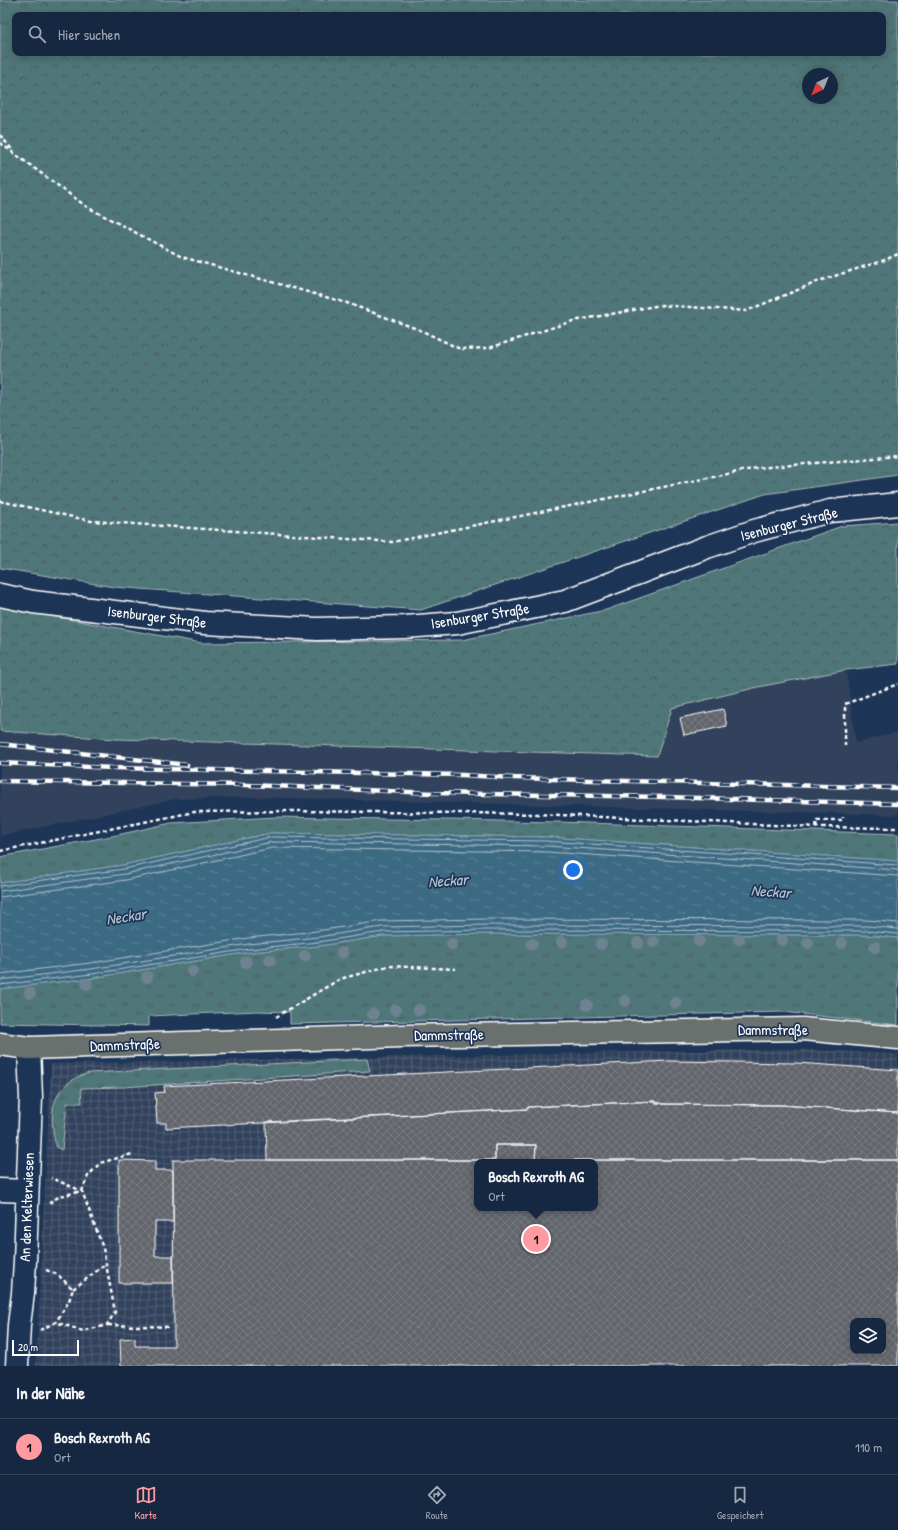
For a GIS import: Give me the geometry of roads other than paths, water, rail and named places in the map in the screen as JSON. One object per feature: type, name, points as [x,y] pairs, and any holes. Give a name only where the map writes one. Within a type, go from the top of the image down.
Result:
[{"type":"main road","name":"Dammstraße","points":[[0,1044],[29,1048],[411,1036],[803,1029],[898,1038]]},
{"type":"street","name":"Isenburger Straße","points":[[0,595],[32,602],[205,623],[317,629],[405,627],[457,623],[565,601],[707,547],[761,529],[830,511],[898,504]]},
{"type":"street","name":"An den Kelterwiesen","points":[[17,1366],[27,1217],[31,1097],[29,1048]]},
{"type":"street","points":[[0,1190],[27,1191]]},
{"type":"water","name":"Neckar","points":[[271,833],[547,837],[898,861],[898,938],[867,935],[487,934],[383,936],[319,946],[250,952],[92,978],[0,989],[0,883],[123,865]]},
{"type":"railway","points":[[0,744],[187,765]]},
{"type":"railway","points":[[0,763],[113,768],[462,775],[514,778],[898,788]]},
{"type":"railway","points":[[0,781],[247,785],[433,793],[665,797],[898,804]]},
{"type":"place","name":"Bosch Rexroth AG","points":[[536,1239]]}]
